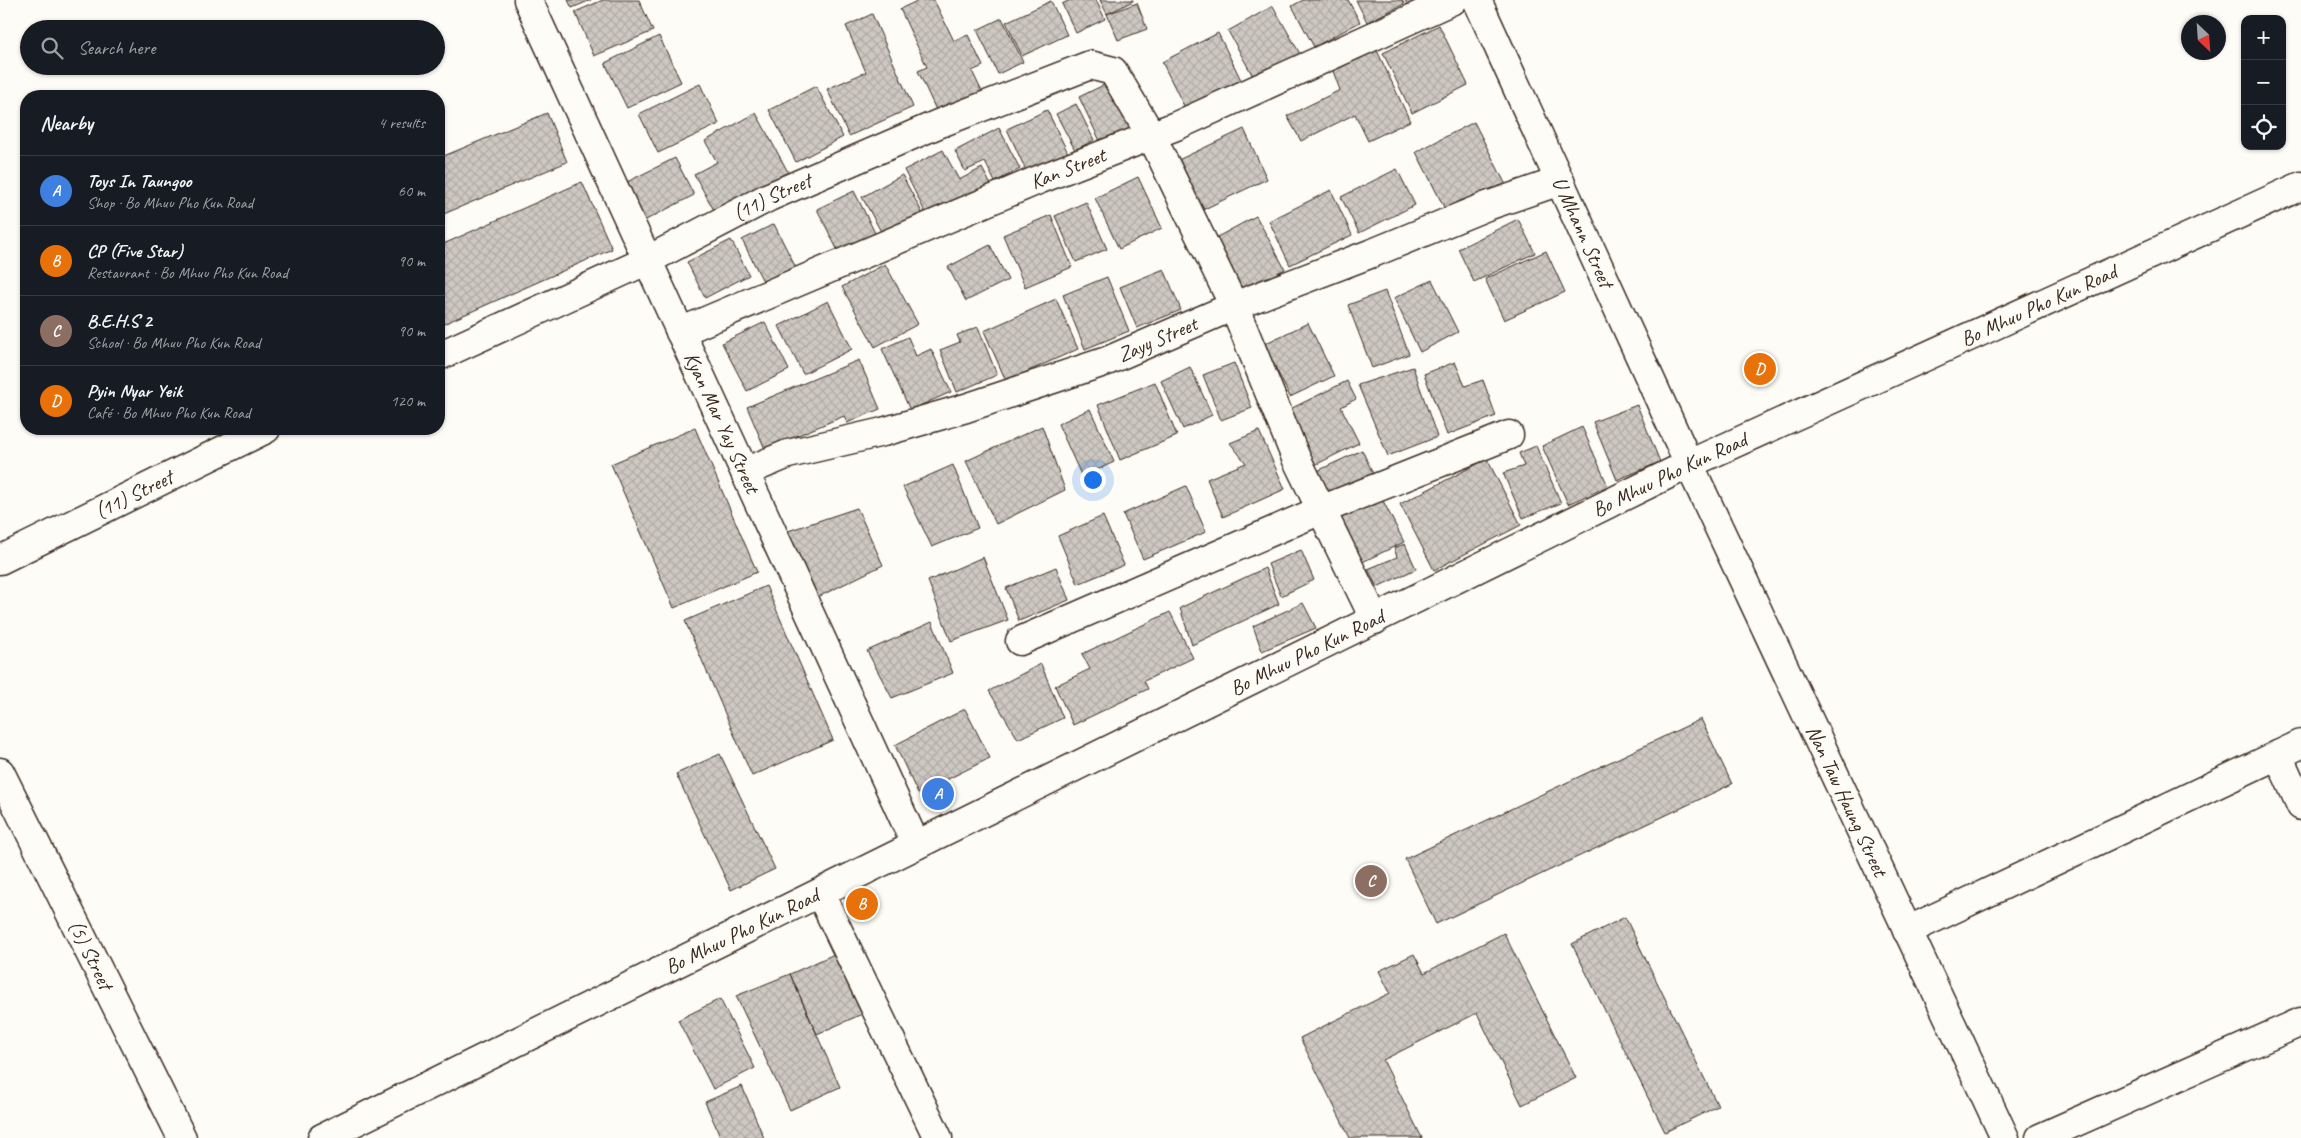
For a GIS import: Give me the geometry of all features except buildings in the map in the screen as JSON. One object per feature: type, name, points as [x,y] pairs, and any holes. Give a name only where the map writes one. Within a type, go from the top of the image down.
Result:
[{"type":"street","name":"Kyan Mar Yay Street","points":[[528,0],[916,845]]},
{"type":"street","name":"Kan Street","points":[[680,332],[1038,180],[1152,135],[1453,0]]},
{"type":"street","name":"U Mhann Street","points":[[1477,0],[1689,464]]},
{"type":"street","name":"(11) Street","points":[[445,353],[648,260],[769,197],[938,124],[1090,65],[1113,71],[1152,135]]},
{"type":"street","points":[[1152,135],[1234,306],[1296,458],[1375,620]]},
{"type":"street","name":"Zayy Street","points":[[745,472],[788,454],[920,422],[1108,360],[1234,306],[1375,252],[1487,206],[1560,181]]},
{"type":"street","name":"Bo Mhuu Pho Kun Road","points":[[322,1138],[1689,464],[2301,186]]},
{"type":"street","name":"(11) Street","points":[[0,560],[254,435]]},
{"type":"street","points":[[1020,641],[1321,510],[1509,435]]},
{"type":"street","name":"Nan Taw Haung Street","points":[[1689,464],[2005,1138]]},
{"type":"street","points":[[1907,931],[2289,750],[2301,806]]},
{"type":"street","name":"(5) Street","points":[[0,772],[182,1138]]},
{"type":"street","points":[[820,893],[938,1138]]},
{"type":"street","points":[[2040,1138],[2301,1022]]},
{"type":"place","name":"Pyin Nyar Yeik","points":[[1760,369]]},
{"type":"place","name":"Toys In Taungoo","points":[[938,794]]},
{"type":"place","name":"B.E.H.S 2","points":[[1371,881]]},
{"type":"place","name":"CP (Five Star)","points":[[862,904]]}]
